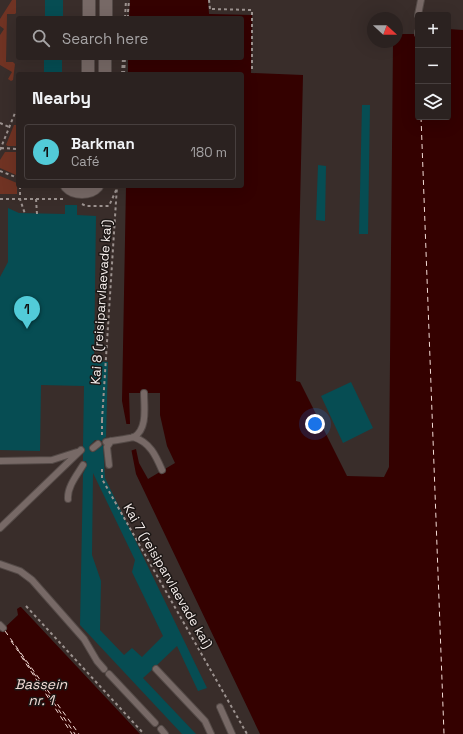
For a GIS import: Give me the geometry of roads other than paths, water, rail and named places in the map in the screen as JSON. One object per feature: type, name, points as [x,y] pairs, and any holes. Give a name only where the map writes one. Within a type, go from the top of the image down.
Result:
[{"type":"street","points":[[89,0],[89,16]]},
{"type":"street","points":[[106,0],[106,16]]},
{"type":"street","points":[[88,60],[88,72]]},
{"type":"street","points":[[105,60],[105,72]]},
{"type":"street","points":[[69,188],[76,191],[87,192],[95,188]]},
{"type":"lane","points":[[418,12],[421,0]]},
{"type":"lane","points":[[105,464],[107,448],[103,443],[133,437],[139,432],[143,423],[144,393]]},
{"type":"lane","points":[[133,437],[150,448],[162,470]]},
{"type":"lane","points":[[0,461],[52,460],[82,450],[0,528]]},
{"type":"lane","points":[[68,499],[70,489],[83,465]]},
{"type":"lane","points":[[0,564],[20,571],[32,580],[84,639],[97,661],[104,668]]},
{"type":"lane","points":[[156,669],[205,721],[211,734]]},
{"type":"lane","points":[[109,674],[155,723]]},
{"type":"lane","points":[[220,707],[232,734]]},
{"type":"water","points":[[130,0],[208,0],[209,14],[252,15],[251,73],[303,75],[296,381],[300,382],[347,476],[384,477],[389,467],[393,48],[403,48],[403,34],[415,34],[415,120],[451,120],[451,29],[463,30],[463,734],[260,734],[136,474],[122,401],[126,188],[244,188],[244,72],[128,72],[128,60],[244,60],[244,16],[129,16]]},
{"type":"water","name":"Bassein nr. 1","points":[[20,607],[140,734],[0,734],[0,632],[18,615],[17,609]]},
{"type":"place","name":"Barkman","points":[[27,329]]}]
